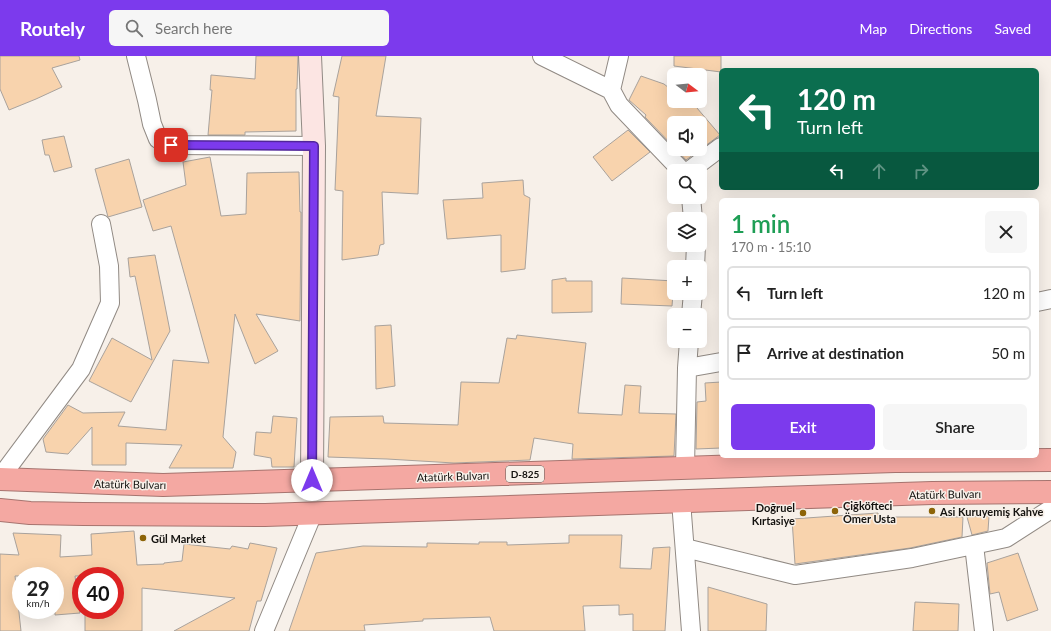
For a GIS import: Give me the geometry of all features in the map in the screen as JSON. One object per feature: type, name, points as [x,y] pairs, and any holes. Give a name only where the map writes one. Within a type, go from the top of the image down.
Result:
[{"type":"highway","name":"Atatürk Bulvarı","points":[[0,479],[163,485],[895,461],[1051,460]]},
{"type":"highway","points":[[681,502],[685,468]]},
{"type":"highway","points":[[30,513],[31,481]]},
{"type":"highway","name":"Atatürk Bulvarı","points":[[0,510],[30,513],[265,515],[932,493],[1051,492]]},
{"type":"street","points":[[136,56],[152,124],[158,139],[171,145],[314,146]]},
{"type":"street","points":[[310,56],[314,146],[312,480]]},
{"type":"street","points":[[542,56],[611,90],[619,105],[675,164]]},
{"type":"street","points":[[611,90],[619,56]]},
{"type":"street","points":[[698,164],[719,148]]},
{"type":"street","points":[[0,479],[81,369],[110,303],[109,266],[101,224]]},
{"type":"street","points":[[1039,302],[1051,300]]},
{"type":"street","points":[[685,468],[688,348]]},
{"type":"street","points":[[687,368],[719,362]]},
{"type":"street","points":[[681,502],[691,631]]},
{"type":"street","points":[[685,548],[795,574],[912,558],[1006,538],[1051,509]]},
{"type":"street","points":[[264,631],[313,513]]},
{"type":"street","points":[[974,545],[984,631]]},
{"type":"building","points":[[0,56],[79,56],[80,60],[52,68],[62,87],[9,110],[0,89]]},
{"type":"building","points":[[256,56],[298,56],[296,131],[245,132],[245,135],[208,135],[212,90],[210,90],[211,75],[255,79]]},
{"type":"building","points":[[342,56],[386,56],[376,116],[421,118],[418,194],[382,192],[384,244],[380,245],[378,255],[342,260],[343,191],[335,190],[339,97],[333,96]]},
{"type":"building","points":[[674,56],[721,56],[721,68],[719,68],[719,72],[707,70],[707,68],[674,66]]},
{"type":"building","points":[[641,76],[667,86],[667,108],[697,108],[704,116],[667,116],[667,140],[645,117],[646,115],[629,100]]},
{"type":"building","points":[[707,120],[719,134],[719,136],[707,145]]},
{"type":"building","points":[[628,130],[650,152],[612,181],[593,157]]},
{"type":"building","points":[[64,136],[72,167],[54,172],[49,155],[45,155],[42,140]]},
{"type":"building","points":[[682,156],[691,156],[686,160]]},
{"type":"building","points":[[210,157],[221,216],[246,214],[247,173],[299,172],[301,212],[300,321],[256,314],[278,351],[255,364],[235,314],[223,437],[236,452],[233,468],[169,468],[182,445],[126,443],[126,465],[92,465],[92,427],[68,454],[46,452],[43,439],[68,405],[83,413],[125,412],[118,426],[166,430],[173,360],[209,363],[171,226],[153,231],[143,200],[186,185],[183,162]]},
{"type":"building","points":[[129,159],[142,207],[108,217],[95,169]]},
{"type":"building","points":[[523,180],[524,195],[530,198],[525,269],[501,272],[501,235],[447,239],[443,200],[483,198],[482,183]]},
{"type":"building","points":[[155,255],[170,331],[131,402],[89,381],[112,338],[152,360],[135,276],[130,277],[128,258]]},
{"type":"building","points":[[566,278],[566,281],[592,281],[592,312],[552,313],[552,280]]},
{"type":"building","points":[[622,278],[667,281],[667,300],[672,300],[672,306],[621,304]]},
{"type":"building","points":[[391,325],[395,386],[376,389],[375,326]]},
{"type":"building","points":[[517,335],[586,343],[578,413],[622,415],[625,385],[641,386],[639,413],[676,414],[674,456],[572,459],[573,444],[534,438],[530,460],[454,463],[328,457],[330,417],[383,416],[384,423],[458,425],[461,382],[499,383],[507,338],[516,339]]},
{"type":"building","points":[[719,382],[719,448],[696,449],[697,402],[706,401],[705,383]]},
{"type":"building","points":[[273,416],[297,418],[294,467],[272,467],[271,458],[254,455],[256,432],[271,433]]},
{"type":"building","points":[[878,513],[879,517],[963,517],[962,537],[910,548],[795,564],[792,519]]},
{"type":"building","points":[[989,516],[988,531],[972,535],[967,517]]},
{"type":"building","points":[[134,531],[137,565],[164,564],[182,561],[184,544],[230,549],[232,546],[248,549],[250,543],[277,548],[261,601],[257,601],[249,631],[174,631],[235,598],[142,588],[142,631],[85,631],[85,619],[124,619],[124,567],[72,567],[72,614],[64,614],[64,567],[12,567],[12,619],[20,619],[21,631],[0,631],[0,554],[19,555],[13,533],[61,535],[60,557],[92,555],[91,534]]},
{"type":"building","points":[[569,535],[622,535],[620,568],[651,569],[653,548],[670,547],[665,631],[633,631],[633,614],[619,615],[619,605],[583,606],[585,631],[494,631],[490,617],[423,619],[423,621],[364,625],[365,631],[289,631],[316,553],[363,546],[427,547],[427,543],[479,544],[479,542],[507,542],[507,545],[569,543]]},
{"type":"building","points":[[1018,553],[1038,610],[1007,621],[999,592],[990,594],[987,563]]},
{"type":"building","points":[[708,587],[767,604],[766,631],[708,631]]},
{"type":"building","points":[[915,602],[959,604],[958,631],[913,631]]},
{"type":"place","name":"Çiğköfteci Ömer Usta","points":[[835,511]]},
{"type":"place","name":"Asi Kuruyemiş Kahve","points":[[932,511]]},
{"type":"place","name":"Doğruel Kırtasiye","points":[[803,513]]},
{"type":"place","name":"Gül Market","points":[[143,538]]},
{"type":"route","points":[[171,145],[314,146],[312,480]]}]
